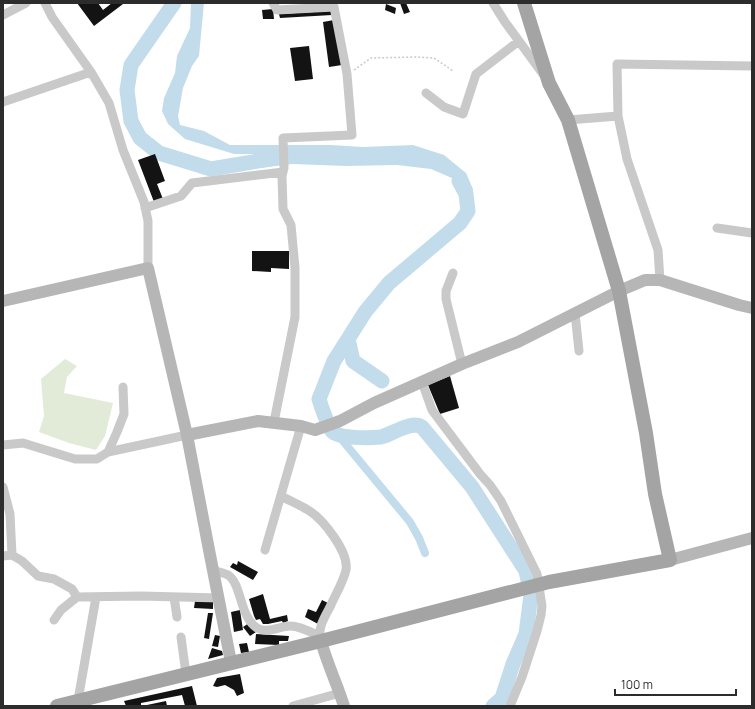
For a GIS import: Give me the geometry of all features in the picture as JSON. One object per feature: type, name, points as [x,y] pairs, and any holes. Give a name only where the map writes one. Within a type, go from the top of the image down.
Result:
[{"type":"main road","points":[[57,706],[77,703],[320,639],[549,582],[670,560],[655,494],[646,433],[619,291],[568,120],[549,83],[524,3]]},
{"type":"street","points":[[3,15],[26,3]]},
{"type":"street","points":[[45,3],[52,17],[91,72],[109,103],[123,150],[144,202],[148,221],[148,268],[187,435],[231,662]]},
{"type":"street","points":[[273,3],[277,10],[334,7],[347,74],[352,136],[283,138],[283,209],[291,225],[295,268],[295,317],[274,422]]},
{"type":"street","points":[[493,3],[549,83]]},
{"type":"street","points":[[426,93],[444,106],[463,114],[476,74],[519,41]]},
{"type":"street","points":[[660,280],[658,250],[627,159],[618,116],[617,64],[752,66]]},
{"type":"street","points":[[3,102],[91,72]]},
{"type":"street","points":[[568,120],[618,116]]},
{"type":"street","points":[[145,208],[181,196],[192,183],[284,170]]},
{"type":"street","points":[[717,228],[752,234]]},
{"type":"street","points":[[3,301],[148,268]]},
{"type":"street","points":[[454,273],[446,290],[446,299],[462,364]]},
{"type":"street","points":[[3,445],[23,443],[75,459],[96,459],[108,452],[258,421],[301,426],[315,430],[340,421],[374,403],[462,364],[518,342],[619,291],[645,280],[660,280],[739,306],[752,308]]},
{"type":"street","points":[[575,313],[579,351]]},
{"type":"street","points":[[422,382],[432,410],[501,501],[537,574],[542,606],[541,615],[522,677],[510,706]]},
{"type":"street","points":[[108,452],[124,414],[123,387]]},
{"type":"street","points":[[265,550],[301,426]]},
{"type":"street","points":[[3,487],[10,514],[7,556],[22,562],[38,576],[54,579],[72,589],[77,597]]},
{"type":"street","points":[[281,496],[309,511],[333,534],[343,555],[346,569],[343,579],[321,624],[320,639],[344,706]]},
{"type":"street","points":[[670,560],[752,538]]},
{"type":"street","points":[[213,570],[229,576],[235,584],[248,618],[255,626],[262,630],[291,626],[303,629],[320,639]]},
{"type":"street","points":[[54,620],[61,610],[77,597],[142,596],[219,598]]},
{"type":"street","points":[[77,703],[96,597]]},
{"type":"street","points":[[174,597],[178,617]]},
{"type":"street","points":[[181,637],[186,674]]},
{"type":"street","points":[[293,706],[340,693]]},
{"type":"path","points":[[347,74],[371,58],[434,58],[453,71]]},
{"type":"green space","points":[[65,359],[77,366],[67,377],[64,393],[113,403],[105,436],[96,450],[69,443],[39,432],[44,416],[41,379]]},
{"type":"water","points":[[191,3],[204,3],[199,56],[192,66],[183,88],[178,116],[180,125],[204,131],[230,145],[331,145],[363,147],[413,145],[444,155],[466,173],[473,189],[472,201],[461,197],[454,179],[431,169],[397,165],[346,166],[292,164],[260,168],[261,154],[234,154],[185,139],[168,124],[162,111],[164,98],[175,73],[177,56],[190,28]]},
{"type":"building","points":[[77,3],[98,3],[103,10],[112,3],[123,4],[94,26]]},
{"type":"building","points":[[400,3],[406,3],[410,12],[404,14]]},
{"type":"building","points":[[386,4],[396,8],[395,14],[385,10]]},
{"type":"building","points":[[273,9],[274,19],[263,19],[262,10]]},
{"type":"building","points":[[331,11],[332,15],[280,18],[279,14]]},
{"type":"building","points":[[334,20],[342,65],[329,67],[323,22]]},
{"type":"building","points":[[309,46],[313,79],[295,81],[290,48]]},
{"type":"building","points":[[155,154],[165,181],[157,184],[163,199],[154,202],[138,160]]},
{"type":"building","points":[[252,251],[289,251],[289,269],[271,268],[271,272],[252,271]]},
{"type":"building","points":[[450,376],[459,408],[440,414],[428,385]]},
{"type":"building","points":[[238,561],[258,572],[253,580],[230,567],[233,563],[237,565]]},
{"type":"building","points":[[263,594],[270,619],[287,615],[288,621],[283,623],[282,621],[263,624],[260,619],[256,620],[249,599]]},
{"type":"building","points":[[322,600],[328,603],[318,624],[305,617],[308,609],[316,612]]},
{"type":"building","points":[[195,601],[213,602],[213,609],[194,608]]},
{"type":"building","points":[[240,610],[243,630],[234,632],[231,612]]},
{"type":"building","points":[[208,613],[213,613],[209,639],[204,638]]},
{"type":"building","points":[[249,623],[256,632],[250,636],[243,627]]},
{"type":"building","points":[[256,634],[289,636],[288,641],[279,641],[279,645],[255,644]]},
{"type":"building","points":[[215,635],[220,636],[218,647],[212,646]]},
{"type":"building","points":[[247,643],[249,652],[241,653],[239,644]]},
{"type":"building","points":[[212,648],[222,651],[223,655],[208,659]]},
{"type":"building","points":[[240,674],[244,693],[237,696],[234,690],[225,685],[217,687],[213,686],[217,678]]},
{"type":"building","points":[[192,686],[197,706],[185,706],[182,695],[141,703],[141,706],[126,706],[124,701]]},
{"type":"building","points":[[166,701],[167,706],[147,706],[147,705]]},
{"type":"waterway","points":[[174,3],[131,65],[127,90],[131,121],[140,138],[159,153],[211,169],[281,157]]},
{"type":"waterway","points":[[382,381],[353,361],[348,339],[365,312],[389,283],[460,223],[468,211],[466,194],[459,181]]},
{"type":"waterway","points":[[348,339],[334,361],[319,399],[332,431],[336,434],[348,437],[363,438],[381,437],[407,426],[418,425],[422,427],[472,487],[526,571],[531,595],[526,634],[513,664],[502,698],[493,706]]},
{"type":"waterway","points":[[338,435],[410,522],[425,553]]}]
